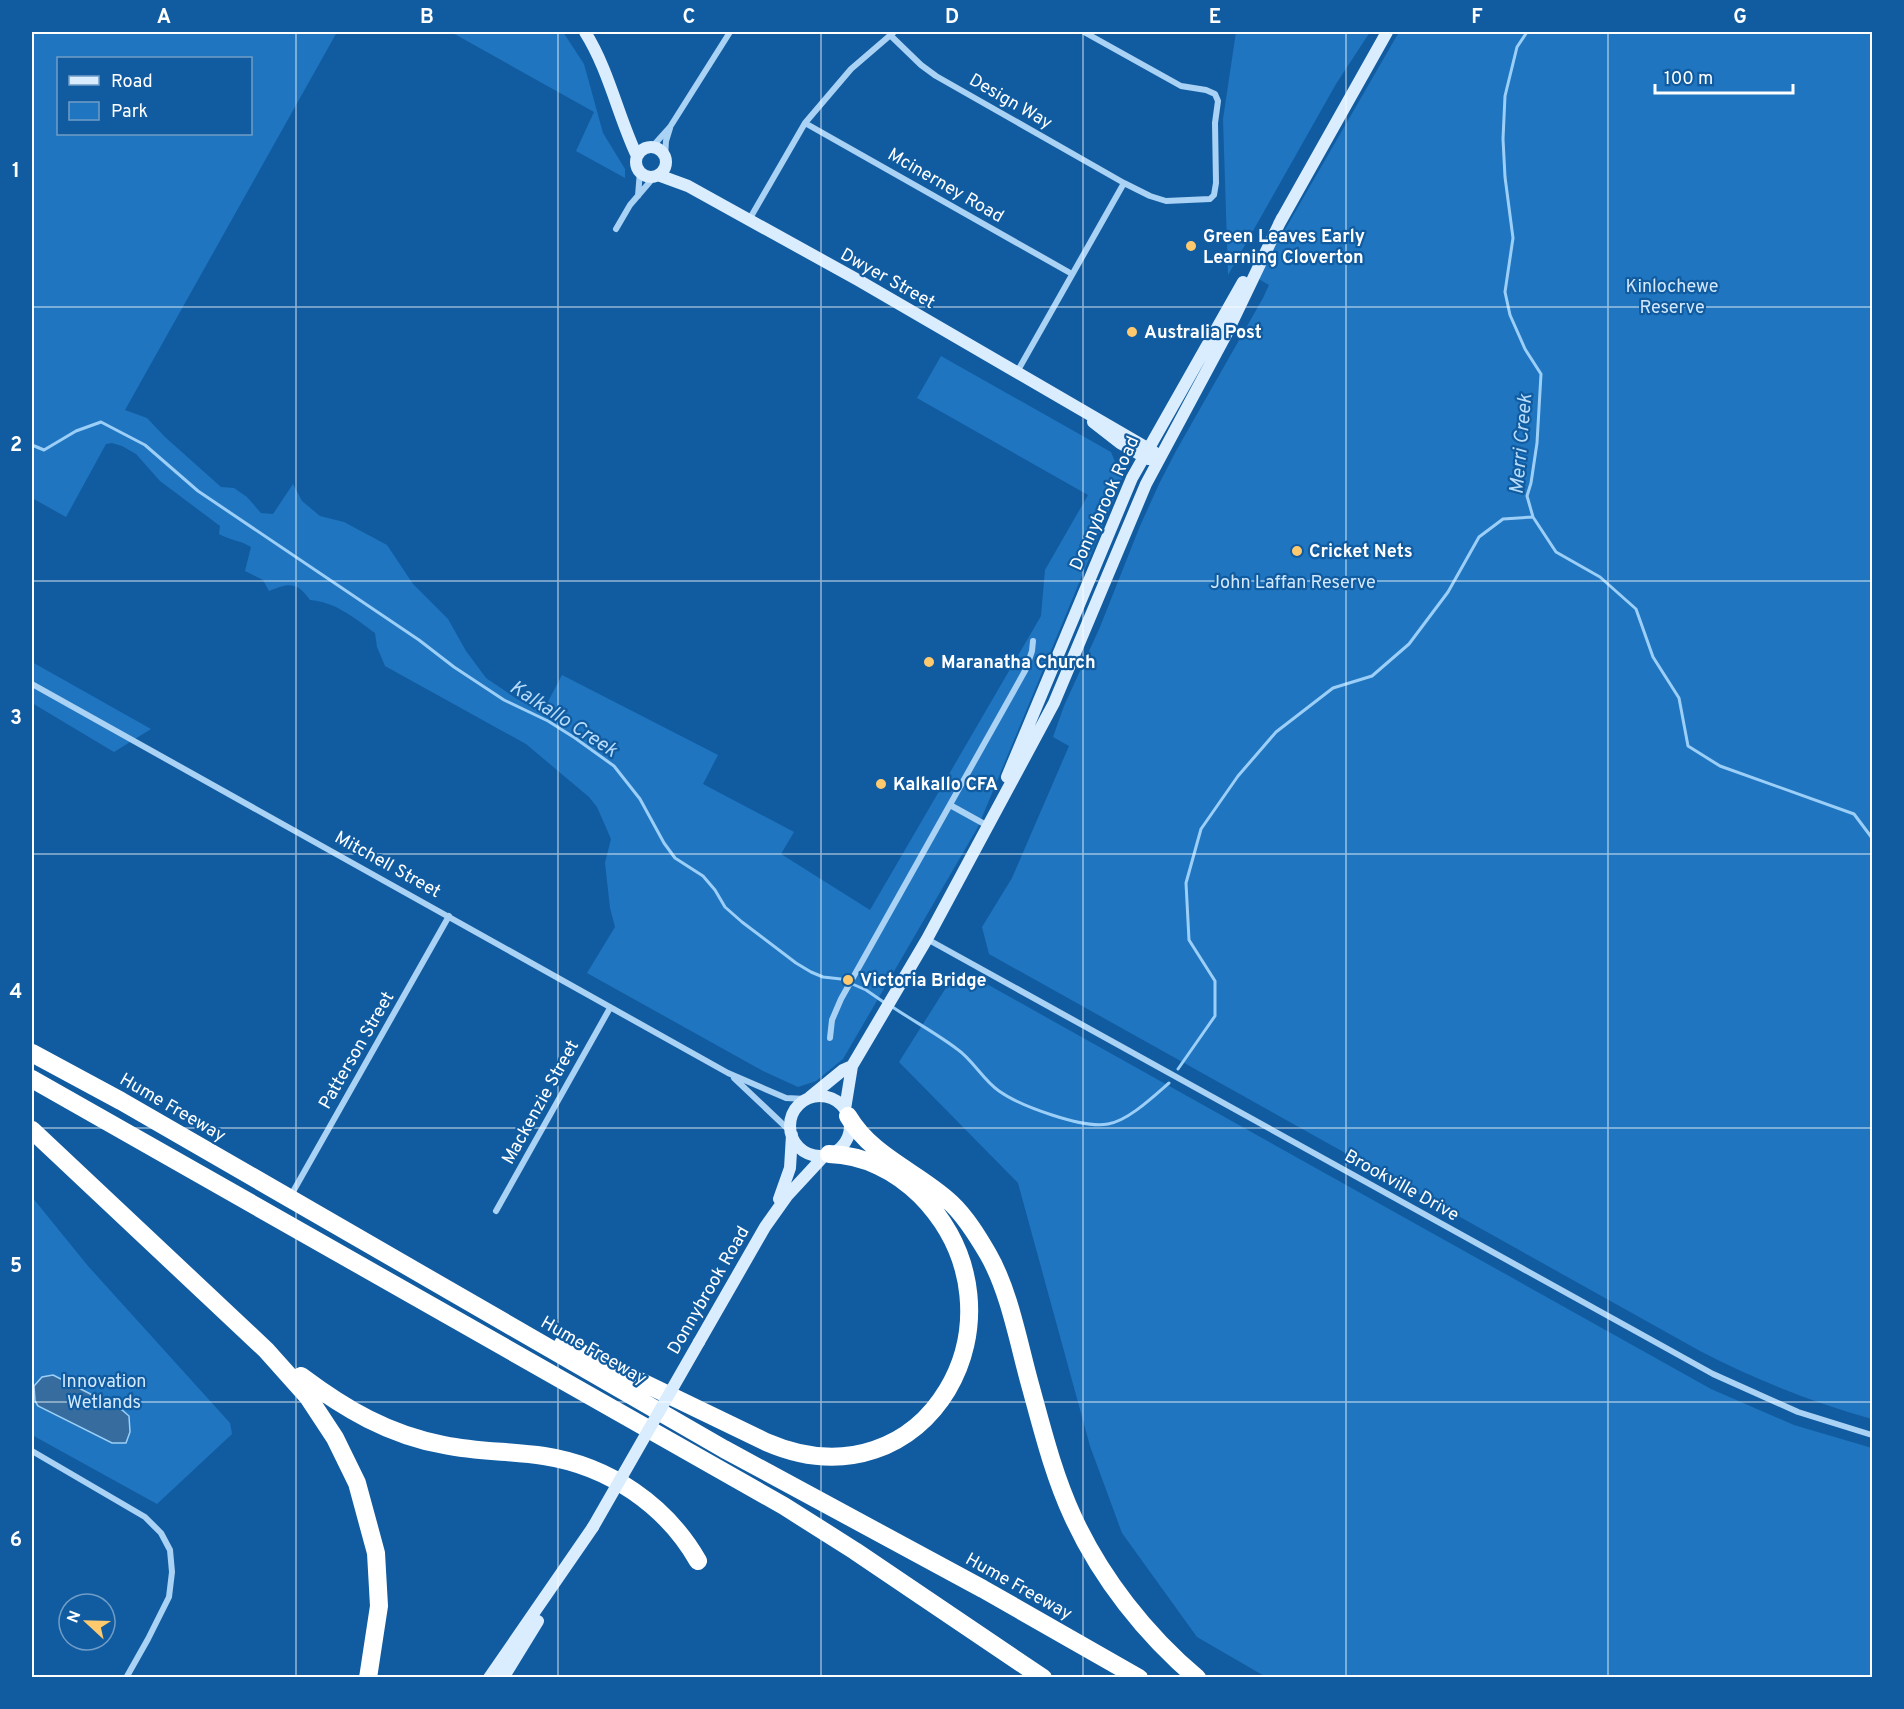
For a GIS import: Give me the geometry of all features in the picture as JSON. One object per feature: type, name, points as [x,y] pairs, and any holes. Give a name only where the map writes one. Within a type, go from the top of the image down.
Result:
[{"type":"highway","name":"Hume Freeway","points":[[32,1053],[121,1101],[797,1489],[984,1589],[1139,1677]]},
{"type":"highway","points":[[32,1079],[784,1506],[1043,1677]]},
{"type":"highway","points":[[846,1113],[856,1130],[893,1163],[930,1186],[951,1203],[963,1216],[988,1254],[997,1271],[1046,1442],[1074,1518],[1092,1552],[1121,1595],[1149,1630],[1197,1677]]},
{"type":"highway","points":[[32,1130],[266,1350],[308,1396],[321,1414],[347,1459],[357,1483],[374,1541],[379,1588],[377,1628],[368,1677]]},
{"type":"highway","points":[[458,1296],[507,1317],[779,1447],[818,1456],[851,1455],[875,1449],[917,1427],[946,1393],[960,1362],[966,1341],[970,1302],[967,1281],[962,1260],[948,1230],[936,1212],[912,1188],[867,1159],[844,1154],[827,1154]]},
{"type":"highway","points":[[266,1350],[338,1403],[397,1431],[444,1445],[544,1456],[596,1471],[633,1491],[656,1507],[682,1535],[698,1561]]},
{"type":"main road","name":"Donnybrook Road","points":[[989,823],[1007,774],[1074,619],[1114,516],[1146,451],[1387,32]]},
{"type":"main road","points":[[591,34],[623,124],[638,156]]},
{"type":"main road","points":[[623,124],[649,147],[660,150],[666,159],[664,170],[656,176],[646,176],[636,164],[641,151],[649,147]]},
{"type":"main road","name":"Dwyer Street","points":[[666,159],[688,186]]},
{"type":"main road","name":"Dwyer Street","points":[[656,176],[688,186],[858,280],[1069,402],[1109,436],[1146,451],[1157,464]]},
{"type":"main road","name":"Donnybrook Road","points":[[846,1113],[852,1066],[927,939],[1054,703],[1132,514],[1227,333],[1282,218]]},
{"type":"main road","name":"Donnybrook Road","points":[[808,1098],[843,1070],[852,1066]]},
{"type":"main road","points":[[830,1097],[838,1102],[846,1113],[849,1126],[844,1143],[827,1154],[817,1155],[801,1149],[791,1133],[790,1124],[795,1109],[808,1098],[830,1097]]},
{"type":"main road","name":"Donnybrook Road","points":[[765,1227],[787,1176],[791,1159],[791,1133]]},
{"type":"main road","name":"Donnybrook Road","points":[[503,1677],[546,1610],[765,1227],[787,1196],[827,1154]]},
{"type":"main road","name":"Donnybrook Road","points":[[489,1677],[593,1527]]},
{"type":"street","points":[[666,159],[666,141],[670,128],[730,32]]},
{"type":"street","name":"Design Way","points":[[892,33],[921,65],[936,76],[1124,183],[1166,201],[1210,199],[1215,190],[1215,123],[1218,101],[1215,94],[1206,90],[1181,86],[1084,32]]},
{"type":"street","points":[[748,221],[805,123],[851,69],[892,33]]},
{"type":"street","name":"Mcinerney Road","points":[[805,123],[1072,274]]},
{"type":"street","points":[[649,147],[670,128]]},
{"type":"street","points":[[638,196],[640,171]]},
{"type":"street","points":[[616,229],[630,205],[656,176]]},
{"type":"street","points":[[1017,372],[1124,183]]},
{"type":"street","points":[[830,1038],[835,1011],[1026,669],[1033,641]]},
{"type":"street","name":"Mitchell Street","points":[[32,684],[728,1073],[786,1098],[808,1098]]},
{"type":"street","points":[[950,805],[989,823]]},
{"type":"street","name":"Patterson Street","points":[[289,1198],[449,916]]},
{"type":"street","name":"Brookville Drive","points":[[927,939],[1713,1374],[1798,1412],[1872,1435]]},
{"type":"street","name":"Mackenzie Street","points":[[496,1210],[610,1008]]},
{"type":"street","name":"Mitchell Street","points":[[728,1073],[791,1133]]},
{"type":"street","points":[[32,1451],[145,1517],[161,1533],[170,1550],[172,1572],[169,1597],[126,1677]]},
{"type":"green space","points":[[32,32],[337,32],[125,410],[147,418],[221,487],[234,488],[247,497],[261,513],[273,514],[293,484],[302,501],[320,516],[344,522],[387,545],[413,584],[448,619],[466,651],[486,678],[517,699],[543,711],[562,675],[718,755],[703,784],[794,832],[781,854],[870,910],[1041,616],[1045,570],[1088,495],[917,398],[941,356],[1111,452],[1122,479],[978,827],[843,1059],[816,1081],[798,1087],[763,1071],[587,973],[615,927],[610,908],[605,863],[611,839],[597,807],[589,797],[526,744],[385,666],[377,647],[375,633],[344,612],[328,604],[310,600],[301,589],[292,585],[269,591],[263,580],[245,571],[251,547],[219,534],[220,526],[160,481],[136,454],[122,446],[106,444],[66,517],[32,498]]},
{"type":"green space","points":[[451,32],[563,32],[584,64],[603,133],[625,169],[625,178],[576,151],[594,112]]},
{"type":"green space","points":[[1236,32],[1370,32],[1336,84],[1228,275],[1223,119]]},
{"type":"green space","points":[[1399,32],[1872,32],[1872,1419],[1784,1390],[1700,1351],[989,954],[982,927],[1012,878],[1069,746],[1053,737],[1140,526],[1176,451],[1263,298],[1269,285],[1257,278]]},
{"type":"green space","points":[[32,662],[151,729],[114,752],[32,703]]},
{"type":"green space","points":[[976,978],[1711,1389],[1794,1425],[1872,1448],[1872,1677],[1266,1677],[1197,1637],[1122,1533],[1090,1446],[1018,1183],[899,1062],[947,986]]},
{"type":"green space","name":"Innovation Wetlands","points":[[32,1197],[88,1266],[230,1423],[232,1434],[157,1504],[32,1435]]},
{"type":"shaded area","points":[[53,1375],[122,1410],[129,1416],[130,1432],[126,1443],[112,1443],[38,1406],[35,1401],[34,1386],[42,1377]]},
{"type":"waterway","name":"Merri Creek","points":[[1527,32],[1517,47],[1505,96],[1503,139],[1505,177],[1513,238],[1505,292],[1510,315],[1525,349],[1541,374],[1537,443],[1527,496],[1533,517],[1556,552],[1600,577],[1636,609],[1653,657],[1679,698],[1688,746],[1720,766],[1854,814],[1872,838]]},
{"type":"waterway","name":"Kalkallo Creek","points":[[32,445],[44,450],[76,431],[101,422],[145,445],[198,491],[419,640],[454,667],[504,700],[548,721],[614,766],[640,799],[664,843],[675,858],[703,876],[725,907],[742,922],[811,972],[823,977],[841,979],[866,990],[885,1003]]},
{"type":"waterway","name":"Kalkallo Creek","points":[[1178,1069],[1215,1016],[1215,981],[1189,940],[1186,883],[1201,829],[1238,776],[1276,732],[1333,688],[1372,676],[1409,644],[1448,592],[1479,537],[1503,519],[1533,517]]},
{"type":"waterway","name":"Kalkallo Creek","points":[[891,1006],[963,1054],[999,1091],[1021,1103],[1068,1120],[1097,1125],[1116,1122],[1140,1107],[1169,1083]]},
{"type":"place","name":"Green Leaves Early Learning Cloverton","points":[[1191,246]]},
{"type":"place","name":"Australia Post","points":[[1132,332]]},
{"type":"place","name":"Cricket Nets","points":[[1297,551]]},
{"type":"place","name":"Maranatha Church","points":[[929,662]]},
{"type":"place","name":"Kalkallo CFA","points":[[881,784]]},
{"type":"place","name":"Victoria Bridge","points":[[848,980]]},
{"type":"park label","name":"Kinlochewe Reserve","points":[[1672,296]]},
{"type":"park label","name":"John Laffan Reserve","points":[[1293,582]]}]
